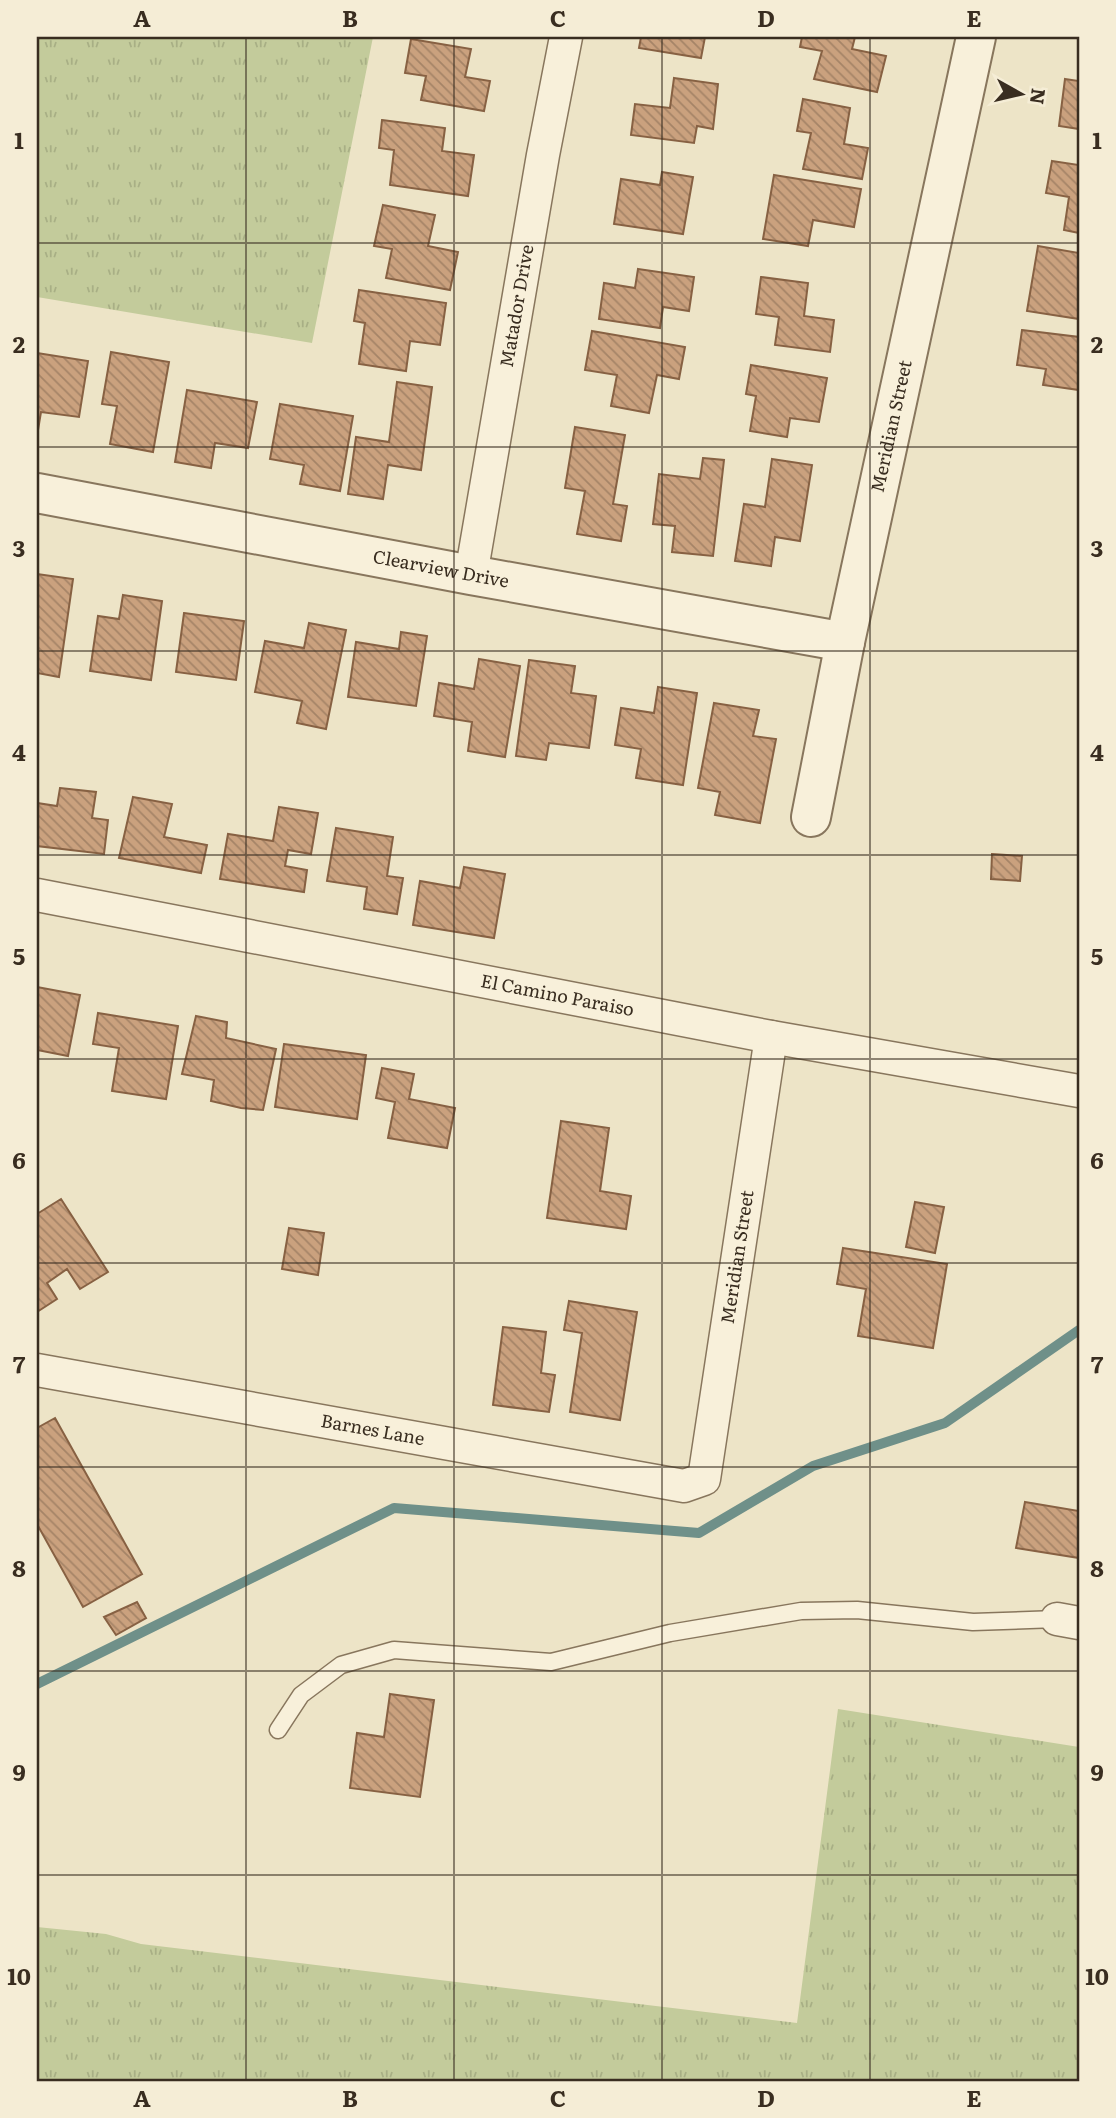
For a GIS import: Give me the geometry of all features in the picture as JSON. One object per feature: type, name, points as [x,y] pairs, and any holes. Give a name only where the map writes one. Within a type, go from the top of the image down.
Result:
[{"type":"street","name":"Matador Drive","points":[[471,575],[543,155],[566,37]]},
{"type":"street","name":"Meridian Street","points":[[811,817],[845,642],[976,37]]},
{"type":"street","name":"Clearview Drive","points":[[37,493],[845,642]]},
{"type":"street","name":"El Camino Paraiso","points":[[37,895],[771,1037],[1079,1091]]},
{"type":"street","name":"Meridian Street","points":[[702,1475],[771,1037]]},
{"type":"street","name":"Barnes Lane","points":[[37,1370],[684,1486],[704,1479],[702,1475]]},
{"type":"lane","points":[[278,1730],[301,1695],[341,1665],[394,1650],[551,1662],[670,1633],[801,1611],[857,1610],[973,1622],[1068,1621]]},
{"type":"green space","points":[[37,37],[373,37],[312,343],[37,297]]},
{"type":"green space","points":[[838,1709],[1079,1747],[1079,2081],[37,2081],[37,1927],[106,1934],[141,1944],[797,2023]]},
{"type":"building","points":[[641,37],[705,37],[701,58],[639,48]]},
{"type":"building","points":[[802,37],[855,37],[852,49],[886,56],[877,92],[814,79],[822,51],[800,47]]},
{"type":"building","points":[[411,39],[471,49],[465,77],[490,81],[484,111],[421,100],[426,76],[405,73]]},
{"type":"building","points":[[674,78],[718,84],[713,129],[697,126],[694,143],[631,135],[635,104],[670,108]]},
{"type":"building","points":[[1065,79],[1079,81],[1079,129],[1059,126]]},
{"type":"building","points":[[803,99],[850,108],[844,144],[868,148],[862,179],[803,169],[811,133],[797,131]]},
{"type":"building","points":[[382,120],[445,128],[442,151],[474,155],[468,196],[390,185],[394,150],[379,148]]},
{"type":"building","points":[[1052,161],[1079,165],[1079,233],[1064,230],[1069,197],[1046,193]]},
{"type":"building","points":[[662,172],[693,177],[683,234],[614,224],[621,179],[660,185]]},
{"type":"building","points":[[774,175],[861,189],[854,227],[813,220],[808,246],[763,239]]},
{"type":"building","points":[[383,205],[435,215],[428,246],[458,252],[450,290],[386,278],[392,249],[374,246]]},
{"type":"building","points":[[1038,246],[1079,253],[1079,319],[1027,311]]},
{"type":"building","points":[[638,269],[694,277],[689,311],[663,307],[660,328],[599,319],[604,283],[635,288]]},
{"type":"building","points":[[761,277],[808,283],[804,316],[834,320],[830,352],[775,345],[779,317],[756,314]]},
{"type":"building","points":[[359,290],[446,303],[440,345],[410,341],[406,371],[359,364],[365,323],[354,321]]},
{"type":"building","points":[[1022,330],[1079,337],[1079,390],[1043,385],[1046,369],[1017,365]]},
{"type":"building","points":[[592,331],[685,347],[679,379],[657,375],[649,413],[611,406],[617,375],[585,370]]},
{"type":"building","points":[[111,352],[169,362],[153,452],[110,444],[117,406],[102,404]]},
{"type":"building","points":[[37,353],[88,361],[79,417],[41,412],[38,430]]},
{"type":"building","points":[[751,365],[827,378],[819,422],[790,418],[787,437],[750,431],[756,396],[746,394]]},
{"type":"building","points":[[397,382],[432,387],[421,470],[388,465],[383,499],[348,494],[356,437],[389,442]]},
{"type":"building","points":[[187,390],[257,402],[248,448],[215,443],[211,468],[175,462]]},
{"type":"building","points":[[280,404],[353,416],[340,491],[300,484],[304,465],[270,459]]},
{"type":"building","points":[[575,427],[625,435],[613,504],[627,506],[621,541],[577,534],[585,491],[565,488]]},
{"type":"building","points":[[703,458],[724,460],[713,556],[672,552],[675,526],[653,524],[659,474],[700,479]]},
{"type":"building","points":[[772,459],[812,465],[800,541],[775,537],[771,566],[735,561],[744,504],[765,507]]},
{"type":"building","points":[[37,574],[73,579],[59,677],[37,673]]},
{"type":"building","points":[[123,595],[162,601],[151,680],[90,671],[98,616],[119,619]]},
{"type":"building","points":[[184,613],[244,621],[236,680],[176,672]]},
{"type":"building","points":[[309,623],[346,630],[326,729],[297,723],[302,701],[255,692],[265,641],[304,648]]},
{"type":"building","points":[[401,632],[427,636],[416,706],[348,697],[356,642],[399,649]]},
{"type":"building","points":[[479,659],[520,666],[505,757],[468,751],[472,722],[434,716],[439,683],[474,689]]},
{"type":"building","points":[[529,660],[575,666],[571,693],[596,696],[589,748],[549,743],[546,760],[516,756]]},
{"type":"building","points":[[658,687],[697,693],[683,785],[636,778],[641,749],[615,745],[621,708],[654,713]]},
{"type":"building","points":[[714,703],[759,710],[753,736],[776,739],[760,823],[715,815],[720,792],[698,788]]},
{"type":"building","points":[[60,788],[96,792],[92,818],[108,820],[104,854],[37,846],[37,803],[57,806]]},
{"type":"building","points":[[133,797],[172,804],[164,837],[207,845],[201,873],[119,858]]},
{"type":"building","points":[[279,807],[318,813],[311,854],[288,850],[285,866],[307,870],[304,892],[220,879],[228,834],[273,841]]},
{"type":"building","points":[[336,828],[393,837],[387,876],[403,878],[397,914],[364,909],[367,887],[327,881]]},
{"type":"building","points":[[992,854],[1022,856],[1020,881],[991,879]]},
{"type":"building","points":[[464,867],[505,874],[494,938],[413,925],[420,881],[460,888]]},
{"type":"building","points":[[37,987],[80,995],[68,1056],[37,1050]]},
{"type":"building","points":[[98,1013],[178,1026],[166,1099],[112,1091],[119,1048],[93,1044]]},
{"type":"building","points":[[196,1016],[227,1022],[226,1038],[276,1049],[263,1110],[211,1101],[214,1080],[182,1074]]},
{"type":"building","points":[[284,1044],[366,1055],[357,1119],[275,1107]]},
{"type":"building","points":[[382,1068],[414,1074],[409,1099],[455,1108],[447,1148],[388,1138],[395,1102],[376,1098]]},
{"type":"building","points":[[561,1121],[609,1128],[600,1191],[631,1196],[626,1229],[547,1218]]},
{"type":"building","points":[[61,1199],[108,1272],[80,1289],[67,1269],[47,1283],[57,1299],[37,1312],[37,1214]]},
{"type":"building","points":[[915,1202],[944,1207],[935,1253],[906,1247]]},
{"type":"building","points":[[289,1228],[324,1233],[318,1275],[282,1269]]},
{"type":"building","points":[[843,1248],[947,1264],[933,1348],[858,1336],[866,1289],[837,1284]]},
{"type":"building","points":[[569,1301],[637,1312],[620,1420],[570,1412],[582,1333],[564,1330]]},
{"type":"building","points":[[503,1327],[546,1332],[541,1373],[555,1375],[549,1412],[493,1405]]},
{"type":"building","points":[[55,1418],[142,1574],[83,1607],[37,1524],[37,1428]]},
{"type":"building","points":[[1025,1502],[1079,1511],[1079,1558],[1016,1548]]},
{"type":"building","points":[[137,1602],[146,1618],[116,1635],[104,1617]]},
{"type":"building","points":[[390,1694],[434,1700],[420,1797],[350,1788],[357,1733],[384,1737]]},
{"type":"waterway","points":[[37,1684],[394,1508],[699,1533],[813,1466],[945,1423],[1079,1330]]}]
